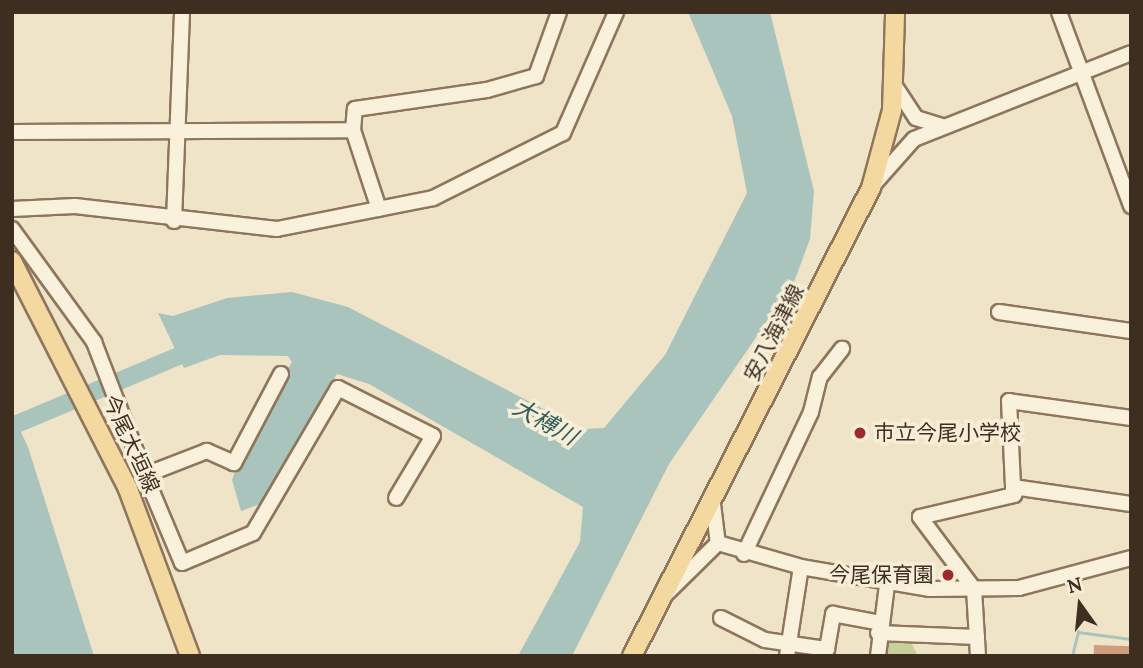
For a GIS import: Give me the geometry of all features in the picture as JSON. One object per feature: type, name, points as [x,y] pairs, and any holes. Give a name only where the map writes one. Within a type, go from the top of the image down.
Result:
[{"type":"main road","name":"安八海津線","points":[[632,656],[713,504],[871,188],[893,83],[895,12]]},
{"type":"main road","name":"今尾大垣線","points":[[12,261],[113,457],[190,656]]},
{"type":"street","points":[[174,221],[182,131],[183,12]]},
{"type":"street","points":[[379,209],[353,130],[355,109],[487,90],[536,75],[559,12]]},
{"type":"street","points":[[12,209],[75,206],[174,221],[277,229],[379,209],[458,188],[563,133],[615,12]]},
{"type":"street","points":[[1059,12],[1131,206]]},
{"type":"street","points":[[871,188],[902,149],[943,127],[1131,53]]},
{"type":"street","points":[[893,83],[916,118],[943,127]]},
{"type":"street","points":[[12,132],[353,130]]},
{"type":"street","points":[[12,229],[94,342],[182,563],[253,533],[338,388],[433,436],[396,498]]},
{"type":"street","points":[[999,312],[1131,331]]},
{"type":"street","points":[[744,554],[811,412],[820,377],[842,349]]},
{"type":"street","points":[[145,475],[207,451],[234,463],[281,374]]},
{"type":"street","points":[[978,656],[974,589],[964,569],[920,517],[1014,495],[1009,401],[1131,418]]},
{"type":"street","points":[[1013,487],[1131,504]]},
{"type":"street","points":[[713,504],[718,543]]},
{"type":"street","points":[[718,543],[744,554],[887,585],[974,589],[1019,588],[1131,558]]},
{"type":"street","points":[[662,598],[718,543]]},
{"type":"street","points":[[788,650],[802,567]]},
{"type":"street","points":[[877,656],[887,585]]},
{"type":"street","points":[[721,618],[788,650],[827,649],[833,614],[879,628],[977,637]]},
{"type":"green space","points":[[907,635],[918,656],[881,656],[881,637]]},
{"type":"water","points":[[688,12],[770,12],[814,191],[810,239],[794,282],[669,464],[572,656],[518,656],[580,542],[583,507],[369,384],[337,374],[263,503],[241,511],[232,480],[247,437],[292,362],[288,356],[220,355],[184,368],[158,313],[173,316],[227,298],[292,292],[348,307],[582,429],[604,428],[665,355],[747,193],[732,116]]},
{"type":"water","points":[[12,413],[28,447],[94,656],[12,656]]},
{"type":"building","points":[[1094,645],[1131,646],[1131,656],[1094,656]]},
{"type":"waterway","name":"大榑川","points":[[12,426],[200,347]]},
{"type":"waterway","points":[[1072,656],[1078,632],[1131,639]]},
{"type":"place","name":"市立今尾小学校","points":[[860,433]]},
{"type":"place","name":"今尾保育園","points":[[948,575]]}]
